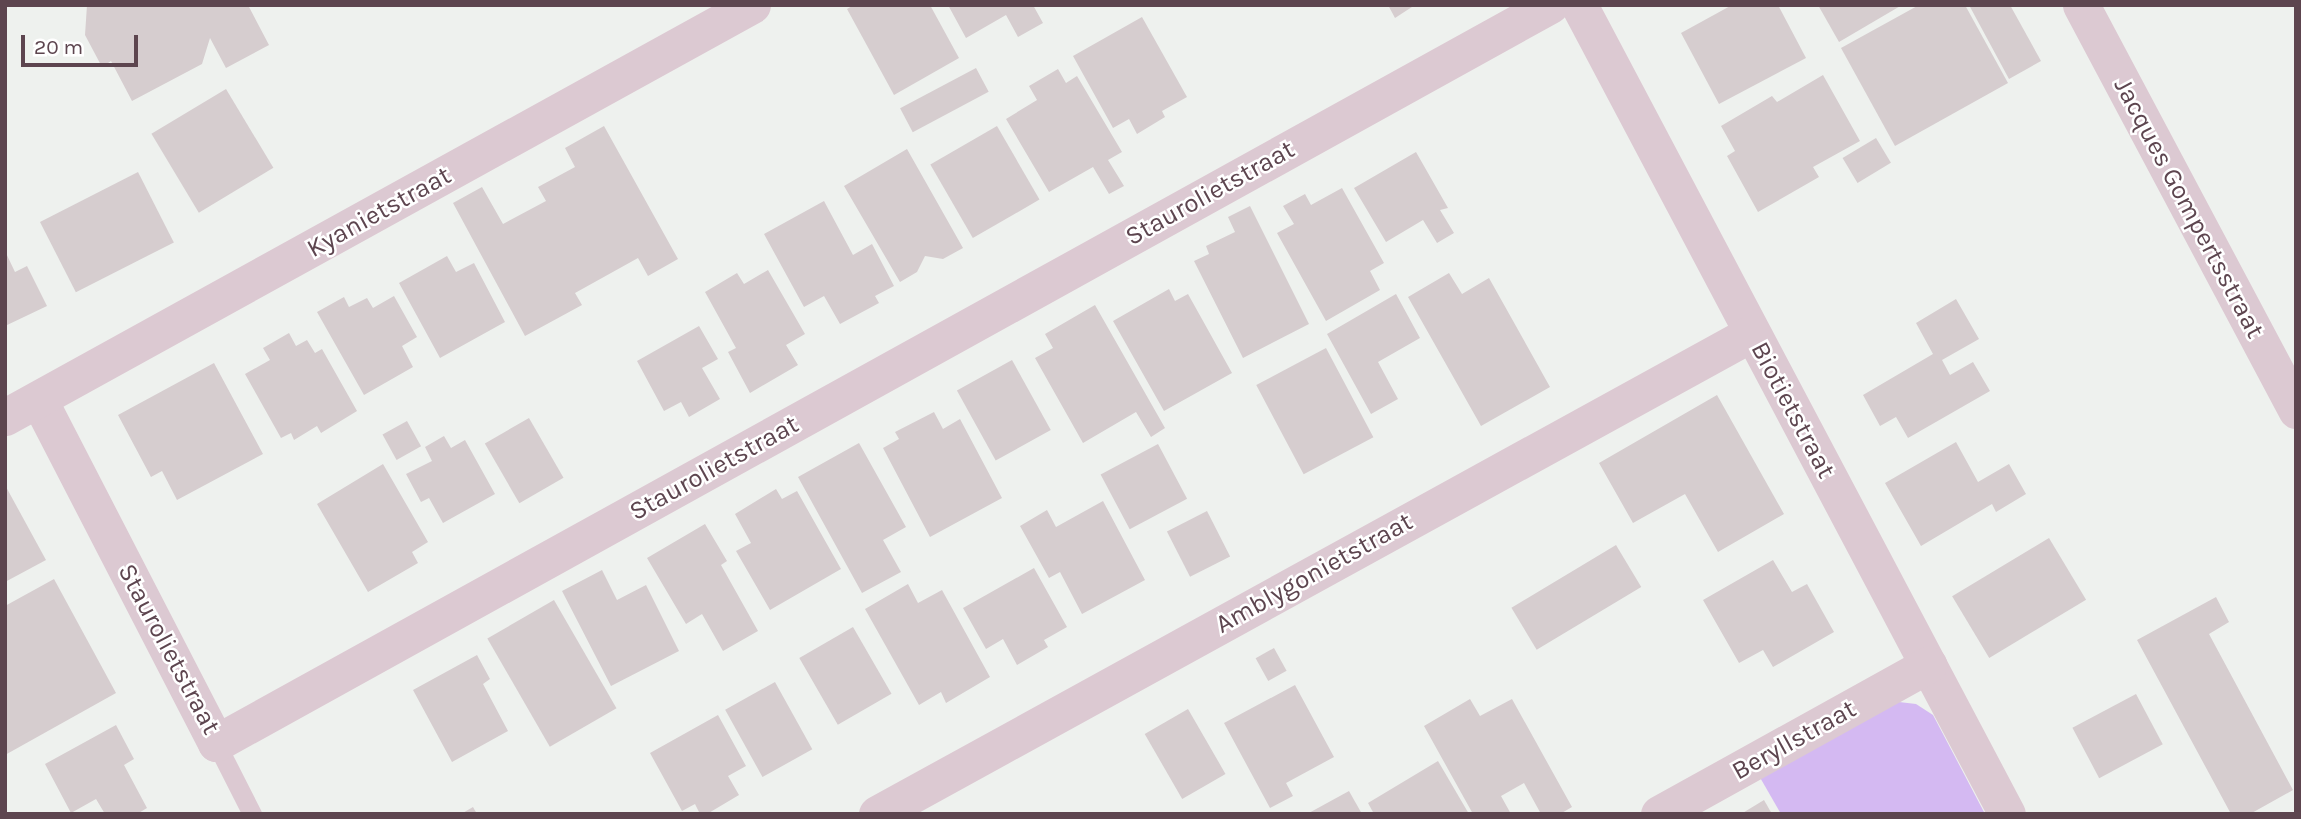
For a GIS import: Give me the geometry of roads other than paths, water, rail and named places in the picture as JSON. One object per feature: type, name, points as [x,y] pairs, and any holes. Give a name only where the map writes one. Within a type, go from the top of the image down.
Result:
[{"type":"street","name":"Kyanietstraat","points":[[5,417],[752,5]]},
{"type":"street","name":"Staurolietstraat","points":[[38,400],[216,743],[1550,5]]},
{"type":"street","name":"Biotietstraat","points":[[1580,5],[2007,814]]},
{"type":"street","name":"Jacques Gompertsstraat","points":[[2081,5],[2296,410]]},
{"type":"street","name":"Amblygonietstraat","points":[[877,814],[1752,333]]},
{"type":"street","name":"Beryllstraat","points":[[1659,814],[1928,665]]},
{"type":"lane","points":[[216,743],[252,814]]}]
